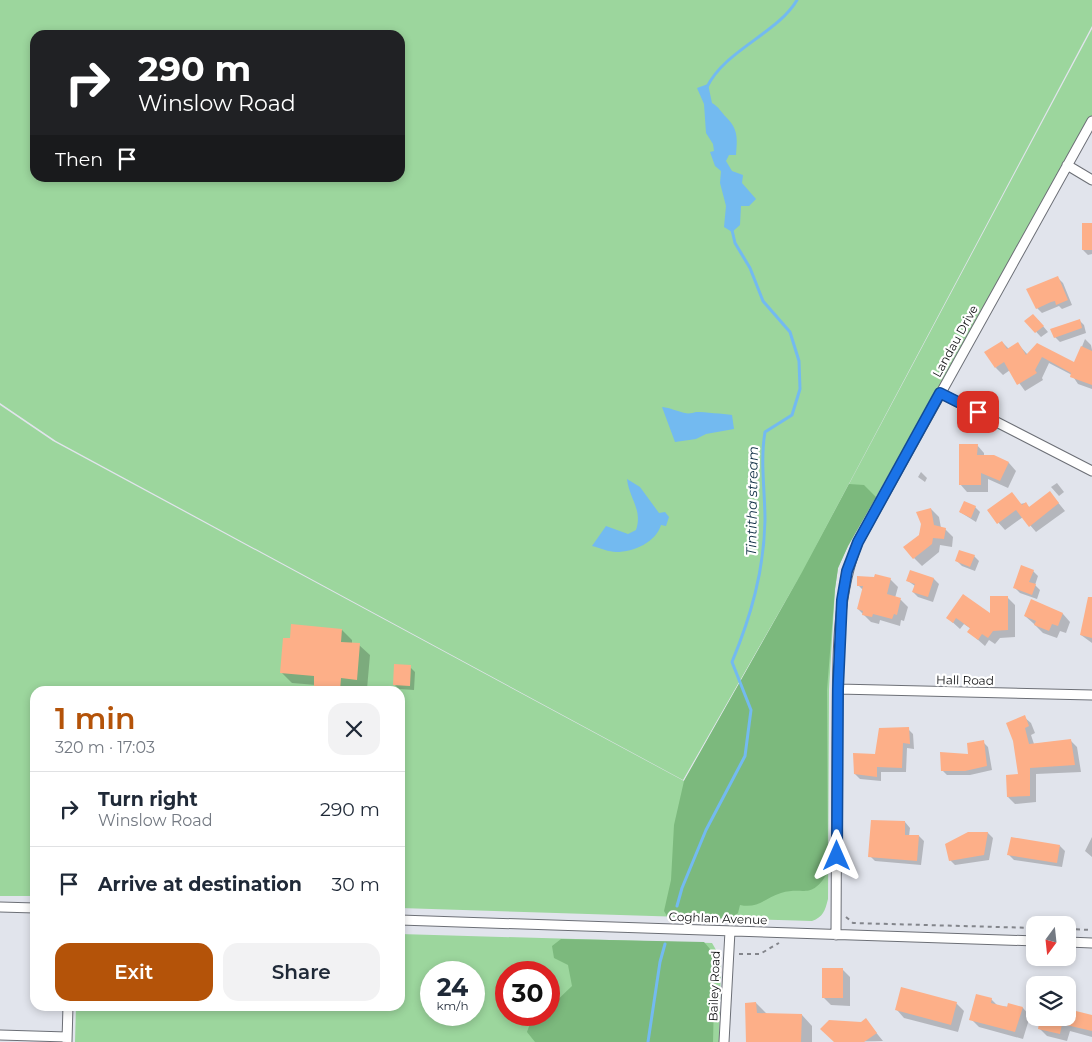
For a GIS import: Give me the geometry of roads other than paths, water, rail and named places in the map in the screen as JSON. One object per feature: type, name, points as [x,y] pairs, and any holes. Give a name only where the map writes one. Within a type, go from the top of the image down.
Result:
[{"type":"street","name":"Landau Drive","points":[[836,935],[838,689],[842,600],[847,571],[858,542],[1092,121]]},
{"type":"street","points":[[1067,165],[1092,180]]},
{"type":"street","points":[[940,393],[1092,471]]},
{"type":"street","name":"Hall Road","points":[[838,689],[1092,696]]},
{"type":"street","points":[[0,907],[30,908]]},
{"type":"street","name":"Coghlan Avenue","points":[[405,920],[1026,941]]},
{"type":"street","name":"Bailey Road","points":[[724,1042],[730,931]]},
{"type":"street","points":[[1076,942],[1092,943]]},
{"type":"street","points":[[0,1035],[67,1039],[68,1011]]},
{"type":"water","points":[[708,84],[712,103],[733,126],[736,135],[736,155],[729,155],[726,161],[732,171],[743,175],[742,183],[756,199],[749,206],[741,206],[740,225],[732,232],[724,227],[726,206],[720,183],[721,171],[715,166],[710,152],[714,151],[713,144],[706,133],[704,104],[697,88]]},
{"type":"water","points":[[662,407],[686,413],[700,412],[732,415],[734,429],[706,434],[696,439],[675,442]]},
{"type":"water","points":[[627,479],[640,487],[659,513],[665,512],[669,517],[666,526],[661,525],[654,536],[643,545],[623,552],[607,551],[592,546],[606,526],[628,534],[636,530],[638,523],[637,510]]},
{"type":"waterway","name":"Tintitha stream","points":[[707,87],[726,62],[777,22],[797,0]]},
{"type":"waterway","name":"Tintitha stream","points":[[677,906],[682,888],[706,830],[745,756],[751,710],[732,662],[751,610],[762,557],[765,520],[763,465],[765,432],[792,415],[800,389],[799,361],[790,332],[763,301],[750,268],[735,243],[732,230]]},
{"type":"waterway","points":[[648,1042],[660,962],[665,944]]}]
